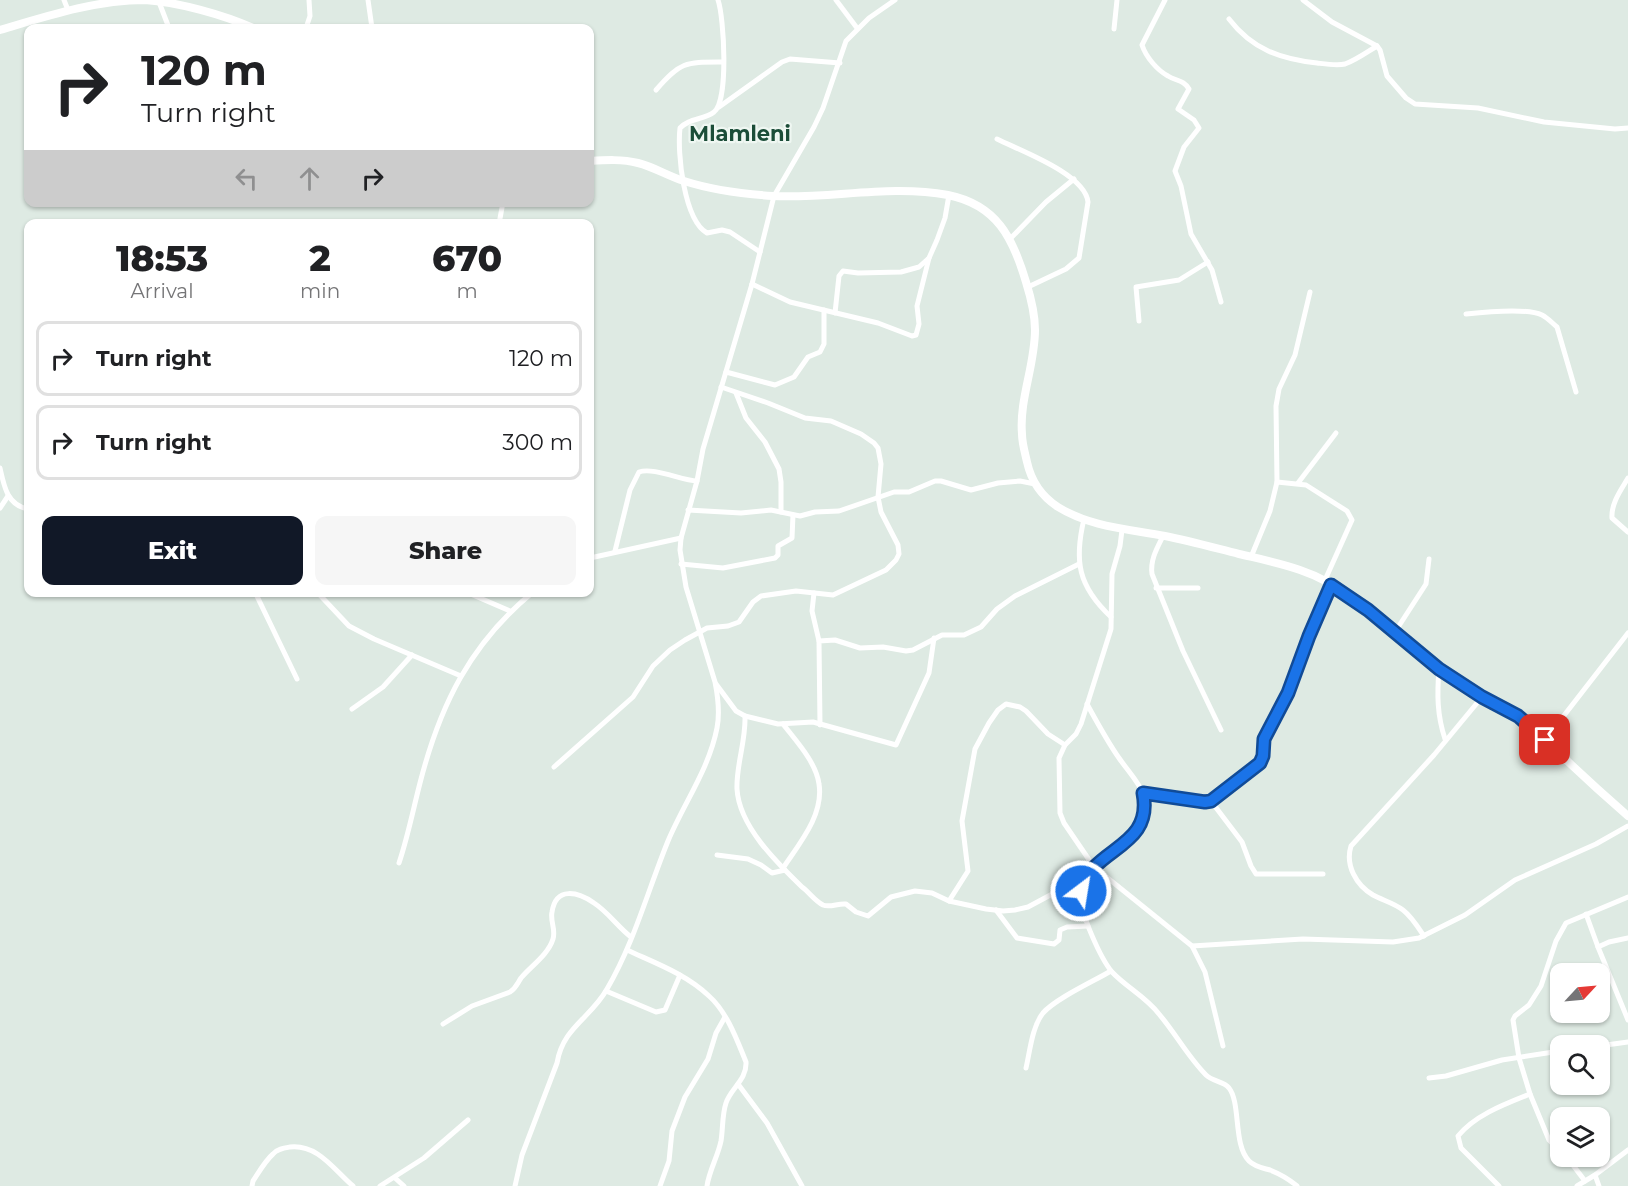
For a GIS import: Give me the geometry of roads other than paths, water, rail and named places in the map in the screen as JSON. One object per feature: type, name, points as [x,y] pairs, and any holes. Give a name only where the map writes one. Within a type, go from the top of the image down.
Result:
[{"type":"main road","points":[[0,30],[68,10],[124,1],[146,0],[200,10],[241,24]]},
{"type":"main road","points":[[594,161],[638,163],[684,181],[716,189],[774,196],[892,191],[949,195],[978,206],[1005,229],[1028,287],[1035,329],[1022,434],[1029,468],[1035,484],[1045,497],[1058,507],[1084,519],[1122,530],[1163,536],[1251,557],[1300,570],[1328,582],[1368,610],[1439,669],[1482,697],[1518,716],[1628,816]]},
{"type":"street","points":[[64,0],[68,10]]},
{"type":"street","points":[[307,24],[310,16],[309,0]]},
{"type":"street","points":[[368,0],[371,24]]},
{"type":"street","points":[[718,0],[722,21],[723,91],[714,113],[688,122],[680,128],[684,181],[690,210],[703,231],[707,233],[722,230],[730,232],[760,252]]},
{"type":"street","points":[[836,0],[857,28]]},
{"type":"street","points":[[515,1186],[522,1155],[557,1063],[560,1047],[606,991],[622,964],[670,838],[708,761],[717,727],[718,695],[681,564],[681,538],[697,481],[703,449],[752,284],[774,196],[814,128],[840,63],[846,40],[857,28],[895,0]]},
{"type":"street","points":[[1114,29],[1117,0]]},
{"type":"street","points":[[1165,0],[1142,45],[1154,65],[1167,76],[1185,83],[1189,89],[1178,109],[1194,120],[1199,128],[1185,147],[1175,171],[1181,186],[1191,234],[1209,262],[1221,302]]},
{"type":"street","points":[[1303,0],[1332,21],[1377,46],[1387,76],[1406,98],[1415,104],[1478,108],[1544,122],[1615,129],[1628,128]]},
{"type":"street","points":[[159,2],[167,24]]},
{"type":"street","points":[[1229,19],[1239,32],[1252,42],[1280,57],[1298,61],[1343,64],[1377,46]]},
{"type":"street","points":[[718,106],[782,62],[790,59],[840,63]]},
{"type":"street","points":[[656,90],[681,66],[692,63],[723,62]]},
{"type":"street","points":[[997,139],[1074,179],[1084,191],[1088,202],[1079,258],[1066,269],[1028,287]]},
{"type":"street","points":[[1010,239],[1046,201],[1074,179]]},
{"type":"street","points":[[752,284],[789,302],[878,323],[908,335],[915,335],[919,324],[917,306],[928,258],[945,218],[949,195]]},
{"type":"street","points":[[835,313],[839,276],[843,271],[901,272],[917,268],[928,258]]},
{"type":"street","points":[[1139,321],[1136,287],[1179,280],[1209,262]]},
{"type":"street","points":[[1251,557],[1270,511],[1277,482],[1276,406],[1279,389],[1295,355],[1310,292]]},
{"type":"street","points":[[726,372],[775,385],[789,380],[798,373],[811,354],[822,349],[825,334],[824,310]]},
{"type":"street","points":[[1466,314],[1528,312],[1540,314],[1550,320],[1557,327],[1576,392]]},
{"type":"street","points":[[554,767],[633,697],[643,680],[662,657],[685,640],[707,628],[728,626],[739,622],[760,596],[796,591],[833,595],[886,570],[896,561],[899,554],[898,545],[883,518],[878,497],[881,464],[878,448],[874,443],[861,434],[831,422],[805,418],[721,387]]},
{"type":"street","points":[[736,393],[746,418],[765,442],[779,469],[782,482],[782,512]]},
{"type":"street","points":[[1298,483],[1336,433]]},
{"type":"street","points":[[0,468],[8,496],[13,502],[24,506]]},
{"type":"street","points":[[615,551],[630,490],[639,472],[645,471],[697,481]]},
{"type":"street","points":[[1628,478],[1611,512],[1612,518],[1628,532]]},
{"type":"street","points":[[688,510],[724,513],[759,510],[793,515],[838,511],[894,492],[909,492],[935,481],[971,490],[998,483],[1020,481],[1035,484]]},
{"type":"street","points":[[1143,793],[1197,802],[1211,801],[1260,763],[1263,756],[1264,739],[1288,693],[1352,520],[1347,511],[1313,489],[1298,483],[1277,482]]},
{"type":"street","points":[[0,508],[8,496]]},
{"type":"street","points":[[681,564],[723,568],[775,558],[778,555],[780,543],[792,538],[793,515]]},
{"type":"street","points":[[1084,519],[1078,548],[1079,564],[1087,586],[1098,604],[1111,617]]},
{"type":"street","points":[[1122,530],[1112,574],[1110,638],[1076,734],[1065,745],[1058,765],[1062,818],[1094,867],[1192,946],[1205,972],[1223,1046]]},
{"type":"street","points":[[1163,536],[1155,552],[1151,568],[1156,588],[1221,730]]},
{"type":"street","points":[[594,557],[681,538]]},
{"type":"street","points":[[1395,632],[1426,584],[1429,559]]},
{"type":"street","points":[[819,641],[835,640],[860,648],[884,647],[906,651],[913,650],[942,635],[964,635],[976,630],[997,609],[1015,596],[1079,564]]},
{"type":"street","points":[[1156,588],[1198,588]]},
{"type":"street","points":[[814,593],[812,611],[819,641],[820,724]]},
{"type":"street","points":[[257,597],[297,679]]},
{"type":"street","points":[[322,597],[349,626],[460,676]]},
{"type":"street","points":[[478,597],[510,611]]},
{"type":"street","points":[[399,863],[410,830],[424,766],[444,706],[460,676],[498,624],[527,597]]},
{"type":"street","points":[[1545,740],[1628,633]]},
{"type":"street","points":[[715,682],[736,711],[745,716],[783,724],[813,722],[896,745],[930,672],[934,638]]},
{"type":"street","points":[[352,709],[383,687],[412,655]]},
{"type":"street","points":[[1439,669],[1438,719],[1445,739]]},
{"type":"street","points":[[1424,936],[1403,910],[1370,893],[1361,885],[1349,864],[1349,853],[1351,846],[1434,755],[1482,697]]},
{"type":"street","points":[[949,900],[969,866],[961,830],[975,748],[998,710],[1006,704],[1020,707],[1048,734],[1065,745]]},
{"type":"street","points":[[1087,704],[1101,730],[1143,793],[1145,813],[1140,827],[1094,867],[1083,883],[1080,899],[1088,926],[1112,971],[1147,1000],[1208,1077],[1225,1084],[1231,1090],[1239,1137],[1248,1160],[1282,1175],[1297,1186]]},
{"type":"street","points":[[745,716],[745,741],[737,788],[739,800],[762,845],[822,904],[831,906],[846,904],[856,912],[868,916],[885,901],[908,891],[932,893],[949,900],[996,910],[1015,910],[1028,907],[1088,874]]},
{"type":"street","points":[[717,855],[747,859],[772,873],[784,869],[807,834],[815,813],[819,790],[816,776],[806,755],[783,724]]},
{"type":"street","points":[[1211,801],[1242,842],[1256,874],[1323,874]]},
{"type":"street","points":[[1192,946],[1303,939],[1393,942],[1424,936],[1464,915],[1515,880],[1596,844],[1628,826]]},
{"type":"street","points":[[443,1024],[472,1006],[513,990],[550,946],[555,933],[551,913],[557,901],[568,893],[574,892],[594,903],[631,937]]},
{"type":"street","points":[[1550,1141],[1530,1094],[1519,1058],[1513,1020],[1529,1005],[1541,986],[1561,929],[1566,923],[1628,897]]},
{"type":"street","points":[[996,910],[1015,937],[1024,940],[1054,944],[1059,940],[1060,930],[1064,927],[1088,926]]},
{"type":"street","points":[[1586,914],[1628,1020]]},
{"type":"street","points":[[1598,947],[1628,938]]},
{"type":"street","points":[[627,950],[680,975],[710,996],[724,1017],[746,1062],[746,1070],[726,1104],[721,1140],[707,1186]]},
{"type":"street","points":[[1026,1068],[1036,1026],[1042,1014],[1060,1000],[1112,971]]},
{"type":"street","points":[[606,991],[656,1012],[662,1012],[680,975]]},
{"type":"street","points":[[660,1186],[669,1161],[672,1131],[682,1104],[708,1059],[724,1017]]},
{"type":"street","points":[[1610,1044],[1628,1042]]},
{"type":"street","points":[[1429,1078],[1446,1076],[1502,1060],[1550,1053]]},
{"type":"street","points":[[738,1084],[767,1123],[802,1186]]},
{"type":"street","points":[[1499,1186],[1461,1148],[1458,1136],[1472,1123],[1490,1112],[1530,1094]]},
{"type":"street","points":[[380,1186],[424,1158],[468,1120]]},
{"type":"street","points":[[252,1186],[253,1181],[274,1152],[296,1146],[317,1153],[353,1186]]},
{"type":"street","points":[[1576,1186],[1595,1176],[1628,1150]]},
{"type":"street","points":[[1574,1167],[1585,1181]]},
{"type":"street","points":[[1595,1176],[1599,1186]]},
{"type":"street","points":[[395,1178],[404,1186]]},
{"type":"district","name":"Mlamleni","points":[[740,134]]}]
